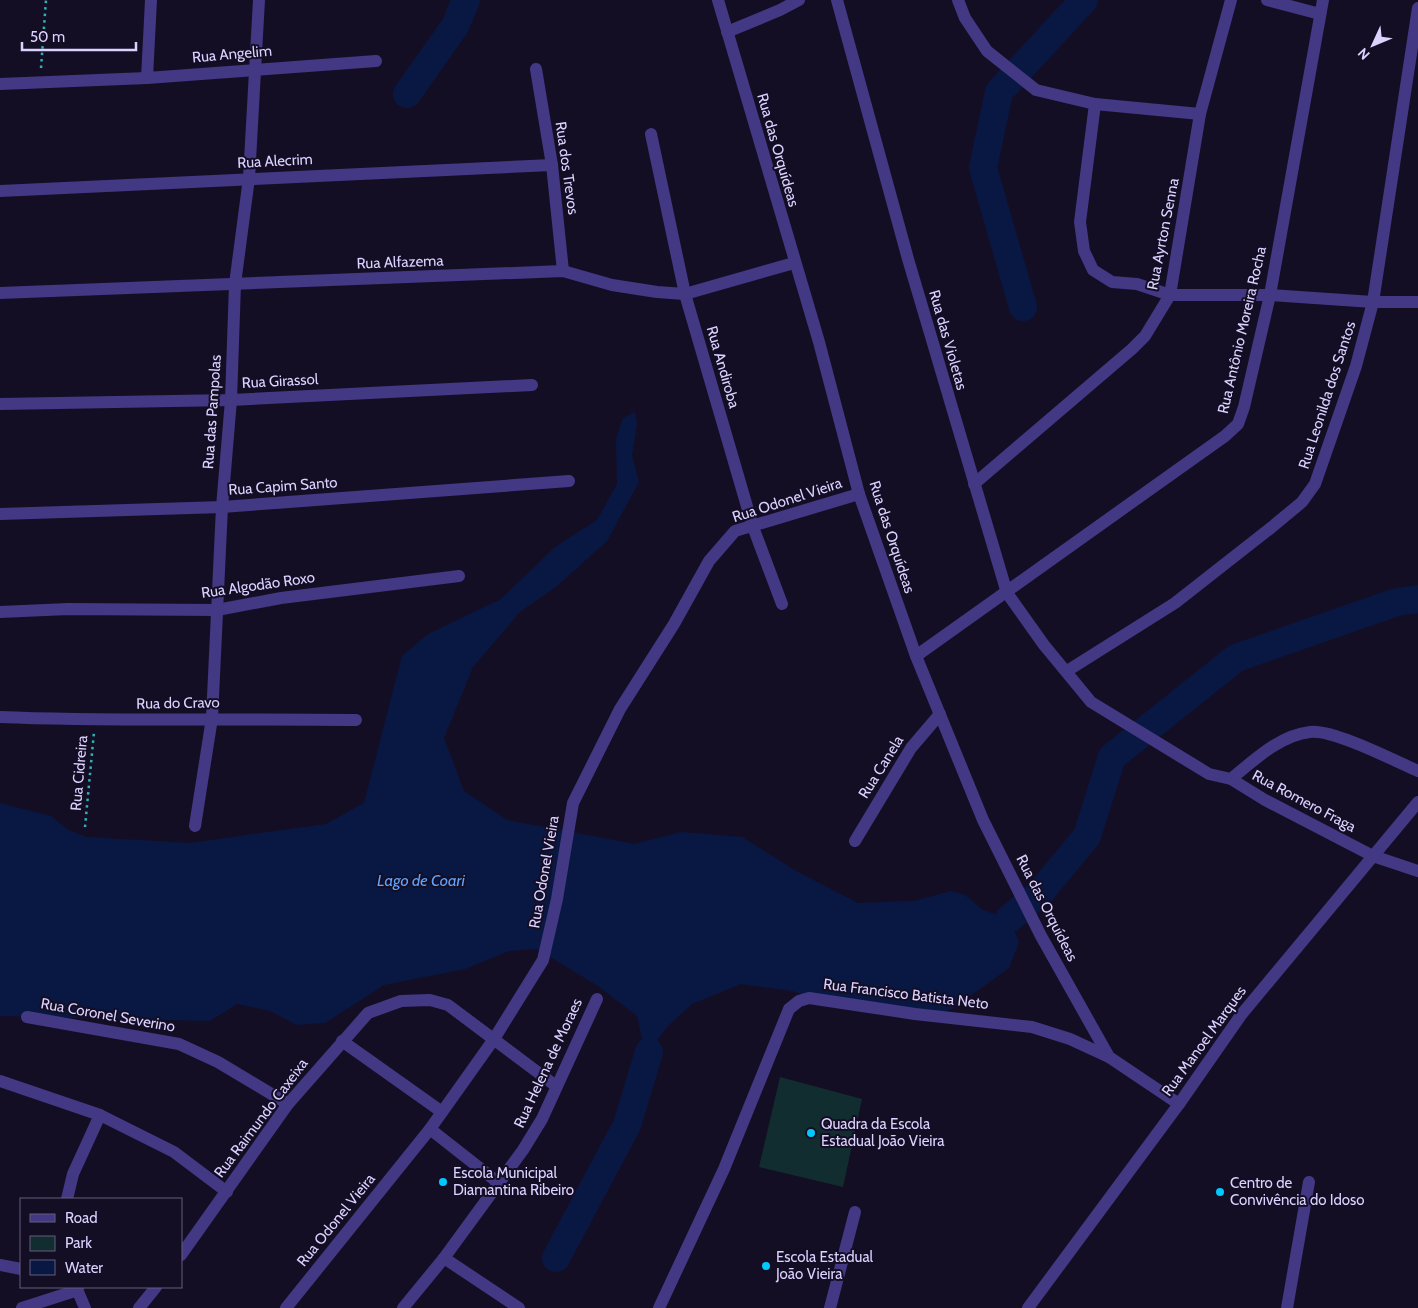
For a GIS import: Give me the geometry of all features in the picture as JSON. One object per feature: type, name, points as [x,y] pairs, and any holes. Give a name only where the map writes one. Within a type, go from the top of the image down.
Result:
[{"type":"street","points":[[147,78],[151,0]]},
{"type":"street","name":"Rua das Pampolas","points":[[195,826],[212,718],[222,506],[231,400],[235,284],[249,178],[259,0]]},
{"type":"street","name":"Rua das Orquídeas","points":[[718,0],[794,263],[819,342],[859,494],[916,656],[983,820],[1041,936],[1109,1057]]},
{"type":"street","points":[[727,32],[799,0]]},
{"type":"street","name":"Rua das Violetas","points":[[836,0],[908,259],[1007,593],[1044,645],[1091,702]]},
{"type":"street","points":[[958,0],[965,18],[987,51],[1036,90],[1095,104],[1200,114]]},
{"type":"street","name":"Rua Ayrton Senna","points":[[974,484],[1132,349],[1145,336],[1170,295],[1200,114],[1231,0]]},
{"type":"street","points":[[1267,0],[1320,14]]},
{"type":"street","name":"Rua Antônio Moreira Rocha","points":[[916,656],[1225,436],[1238,424],[1244,407],[1270,295],[1323,0]]},
{"type":"street","name":"Rua Leonilda dos Santos","points":[[1067,671],[1175,603],[1302,502],[1315,484],[1324,464],[1356,366],[1373,302],[1417,13]]},
{"type":"street","name":"Rua Angelim","points":[[0,84],[147,78],[376,61]]},
{"type":"street","name":"Rua dos Trevos","points":[[536,69],[552,165],[563,271]]},
{"type":"street","points":[[1095,104],[1080,222],[1084,251],[1093,270],[1112,282],[1137,284],[1170,295],[1270,295],[1373,302],[1418,302]]},
{"type":"street","name":"Rua Andiroba","points":[[651,134],[685,294],[752,527],[782,604]]},
{"type":"street","name":"Rua Alecrim","points":[[0,191],[552,165]]},
{"type":"street","name":"Rua Alfazema","points":[[0,293],[563,271],[612,285],[685,294],[794,263]]},
{"type":"street","name":"Rua Girassol","points":[[0,404],[231,400],[532,385]]},
{"type":"street","name":"Rua Capim Santo","points":[[0,514],[222,506],[568,481]]},
{"type":"street","name":"Rua Odonel Vieira","points":[[286,1308],[430,1129],[494,1038],[543,960],[557,899],[573,803],[620,709],[674,624],[709,561],[735,531],[859,494]]},
{"type":"street","name":"Rua Algodão Roxo","points":[[0,612],[68,609],[216,610],[281,598],[459,576]]},
{"type":"street","name":"Rua Romero Fraga","points":[[1091,702],[1209,774],[1231,779],[1266,800],[1373,856],[1418,871]]},
{"type":"street","name":"Rua Canela","points":[[856,841],[911,748],[940,714]]},
{"type":"street","name":"Rua do Cravo","points":[[0,717],[95,721],[212,718],[356,720]]},
{"type":"street","points":[[1231,779],[1275,746],[1296,735],[1311,732],[1330,735],[1418,771]]},
{"type":"street","name":"Rua Manoel Marques","points":[[1028,1308],[1179,1104],[1241,1015],[1418,802]]},
{"type":"street","name":"Rua Francisco Batista Neto","points":[[658,1308],[724,1169],[789,1009],[799,1001],[809,998],[915,1014],[1032,1027],[1070,1039],[1109,1057],[1179,1104]]},
{"type":"street","name":"Rua Helena de Moraes","points":[[403,1308],[500,1184],[542,1118],[597,999]]},
{"type":"street","name":"Rua Raimundo Caxeixa","points":[[182,1254],[288,1104],[368,1012],[401,1001],[430,1000],[448,1005],[556,1086]]},
{"type":"street","name":"Rua Coronel Severino","points":[[27,1018],[179,1044],[218,1062],[288,1104]]},
{"type":"street","points":[[342,1041],[442,1112]]},
{"type":"street","points":[[0,1081],[100,1115],[174,1152],[227,1192]]},
{"type":"street","points":[[66,1198],[73,1174],[100,1115]]},
{"type":"street","points":[[430,1129],[500,1184]]},
{"type":"street","points":[[1287,1308],[1309,1182]]},
{"type":"street","points":[[830,1308],[855,1212]]},
{"type":"street","points":[[444,1258],[519,1308]]},
{"type":"street","points":[[0,1265],[20,1269]]},
{"type":"street","points":[[22,1308],[75,1288],[85,1308]]},
{"type":"street","points":[[139,1308],[155,1288]]},
{"type":"path","points":[[40,82],[46,0]]},
{"type":"path","name":"Rua Cidreira","points":[[85,828],[95,721]]},
{"type":"green space","name":"Quadra da Escola Estadual João Vieira","points":[[780,1077],[862,1099],[843,1187],[759,1167]]},
{"type":"water","name":"Lago de Coari","points":[[635,412],[637,424],[632,455],[639,482],[607,541],[557,586],[520,612],[473,667],[444,738],[464,791],[507,820],[635,844],[681,832],[742,837],[798,872],[858,903],[914,901],[951,891],[965,895],[983,910],[1009,919],[1019,942],[1009,968],[952,1009],[918,1019],[851,1011],[792,991],[741,984],[692,1004],[667,1027],[649,1052],[643,1044],[637,1016],[598,986],[537,949],[509,951],[465,969],[384,985],[325,1023],[297,1025],[270,1011],[237,1004],[210,1021],[0,1016],[0,803],[51,816],[67,829],[86,837],[190,843],[326,824],[364,803],[402,656],[428,634],[501,599],[555,547],[597,520],[617,484],[616,439],[623,418]]},
{"type":"waterway","points":[[407,94],[455,26],[466,0]]},
{"type":"waterway","points":[[1023,307],[983,168],[999,92],[1084,0]]},
{"type":"waterway","points":[[1009,919],[1040,893],[1087,836],[1112,757],[1236,658],[1397,602],[1418,599]]},
{"type":"waterway","points":[[556,1258],[627,1125],[649,1052]]},
{"type":"place","name":"Quadra da Escola Estadual João Vieira","points":[[811,1133]]},
{"type":"place","name":"Escola Municipal Diamantina Ribeiro","points":[[443,1182]]},
{"type":"place","name":"Centro de Convivência do Idoso","points":[[1220,1192]]},
{"type":"place","name":"Escola Estadual João Vieira","points":[[766,1266]]}]
